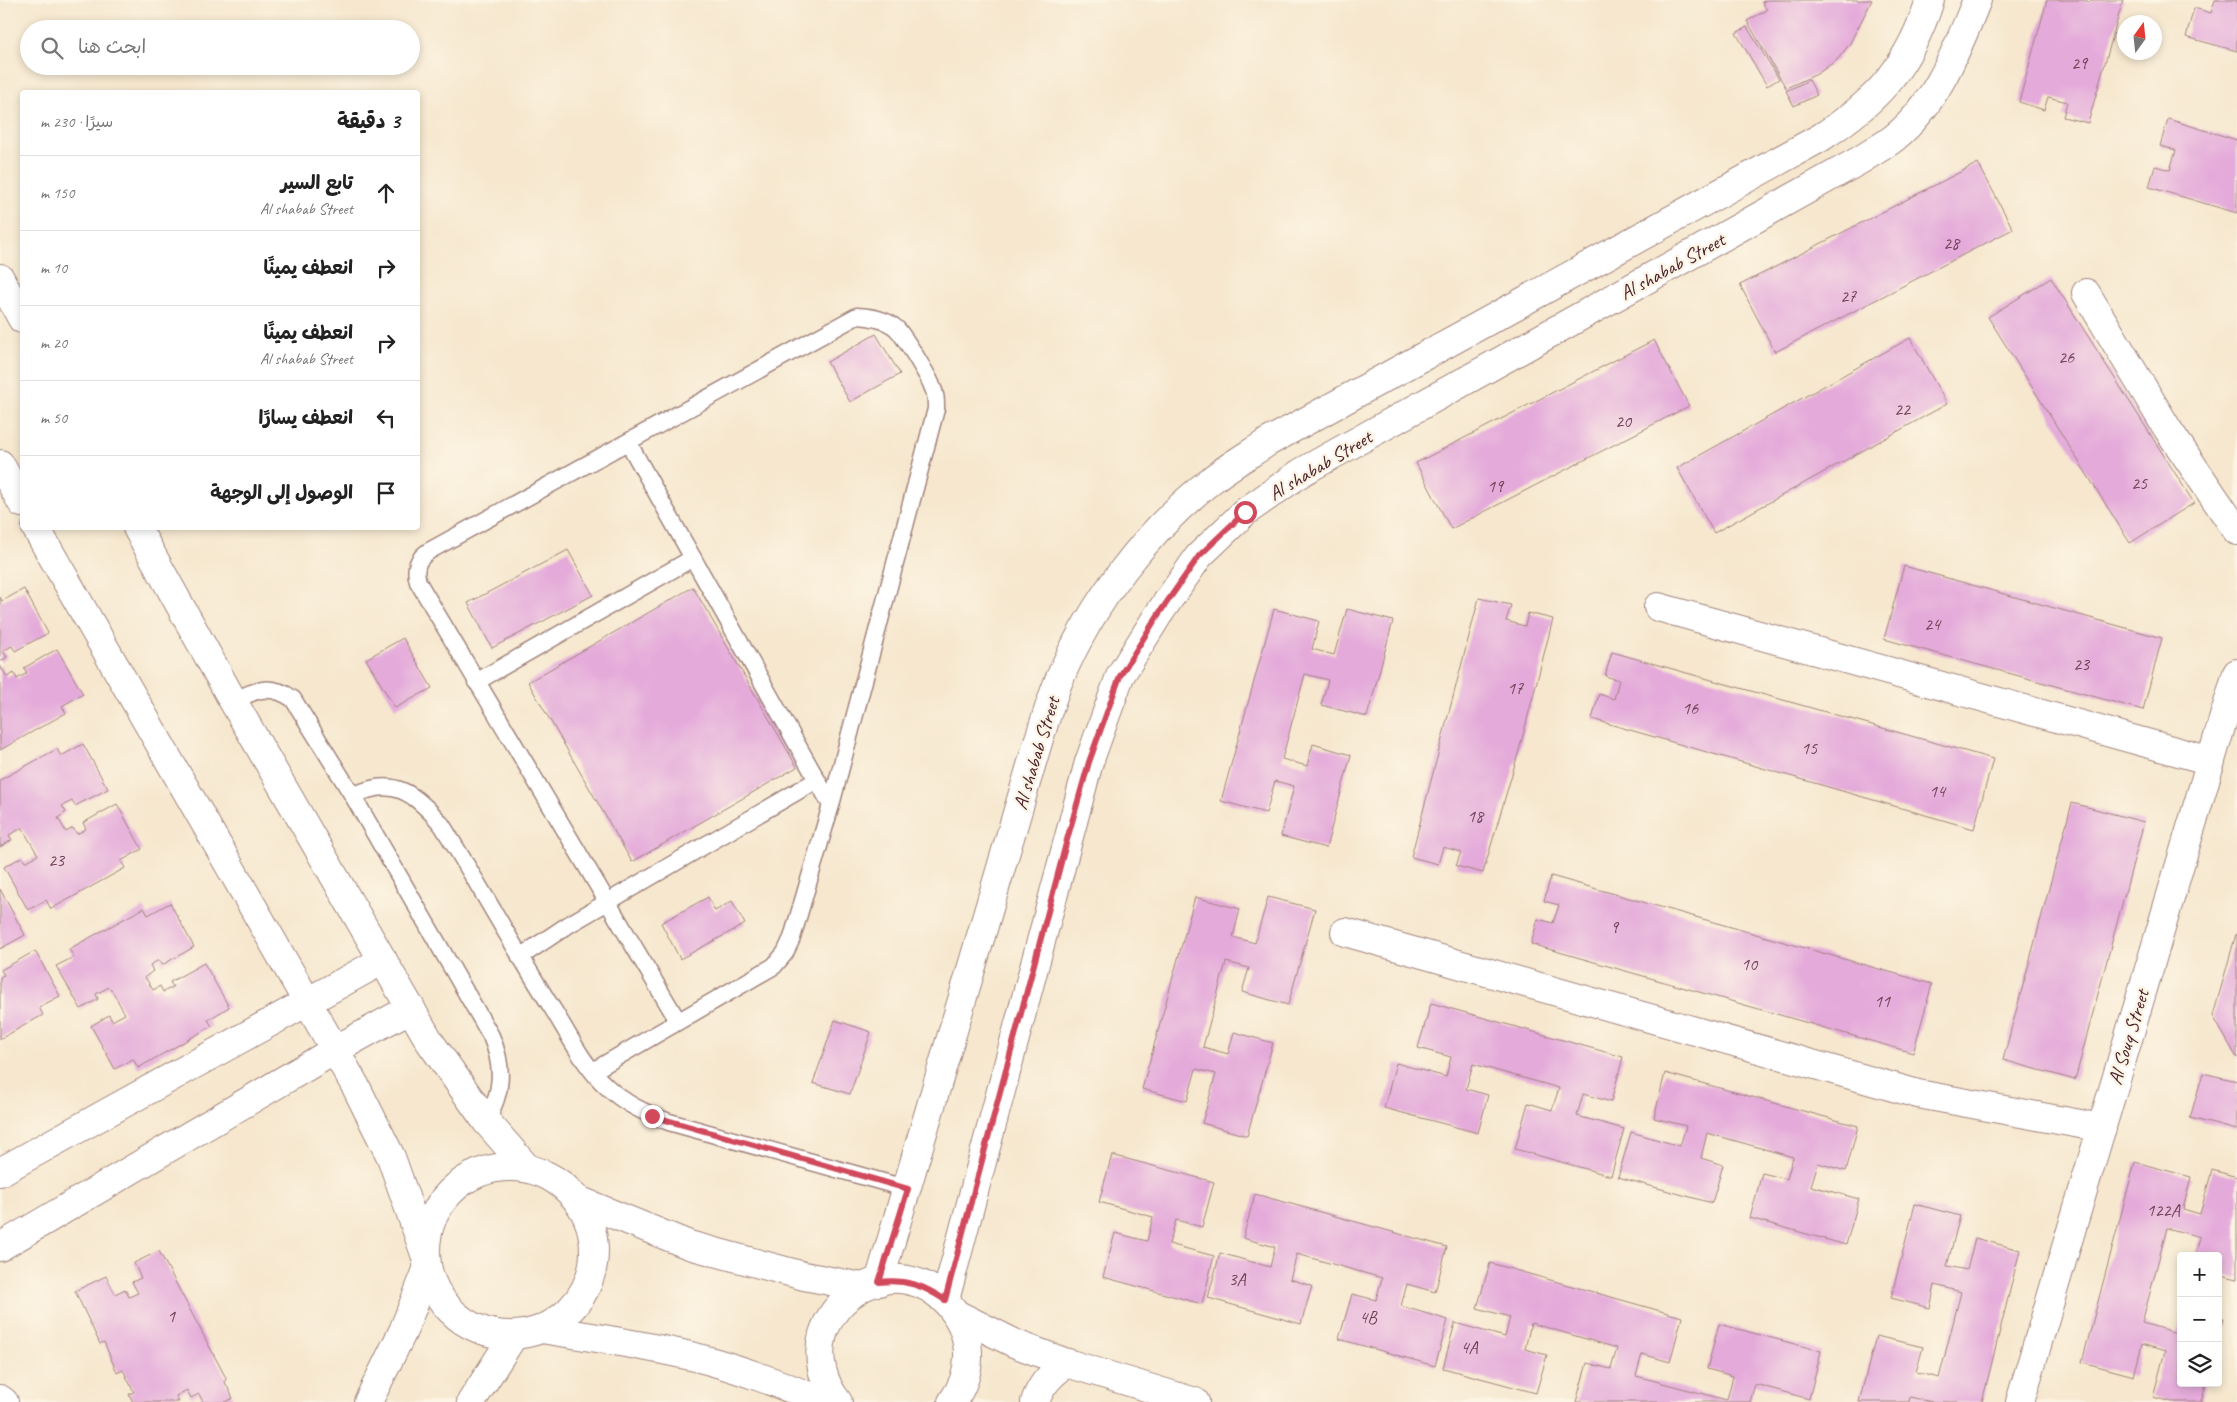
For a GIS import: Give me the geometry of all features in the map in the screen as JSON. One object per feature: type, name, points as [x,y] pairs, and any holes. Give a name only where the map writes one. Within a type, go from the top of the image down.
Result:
[{"type":"street","name":"Al shabab Street","points":[[871,1284],[908,1189],[1038,742],[1059,680],[1088,622],[1123,569],[1172,514],[1214,478],[1268,442],[1846,122],[1870,102],[1899,67],[1921,27],[1930,0]]},
{"type":"street","name":"Al shabab Street","points":[[951,1307],[1089,762],[1120,676],[1158,615],[1199,556],[1245,512],[1302,472],[1862,159],[1895,137],[1920,111],[1951,62],[1977,0]]},
{"type":"street","points":[[0,278],[20,315]]},
{"type":"street","points":[[2086,293],[2167,428],[2237,530]]},
{"type":"street","points":[[0,464],[20,499]]},
{"type":"street","points":[[37,530],[308,1001],[374,1120],[391,1157],[436,1292],[450,1311],[469,1325],[491,1333],[514,1335],[542,1329],[620,1340],[697,1357],[772,1381],[824,1402]]},
{"type":"street","points":[[138,530],[233,701],[448,1069],[486,1121],[528,1168]]},
{"type":"street","points":[[1658,606],[2211,761]]},
{"type":"street","name":"Al Souq Street","points":[[2028,1400],[2102,1128],[2237,673]]},
{"type":"street","points":[[1345,932],[1918,1094],[2102,1128]]},
{"type":"street","points":[[0,1172],[383,960]]},
{"type":"street","points":[[0,1247],[335,1050],[411,1008]]},
{"type":"street","points":[[368,1402],[403,1331],[426,1262],[427,1232],[434,1211],[447,1193],[464,1179],[484,1170],[506,1166],[528,1168],[547,1175],[578,1200],[589,1220],[594,1241],[594,1263],[588,1284],[577,1303],[542,1329]]},
{"type":"street","points":[[578,1200],[689,1245],[804,1276],[871,1284],[897,1280],[914,1282],[930,1290],[951,1307],[1016,1344],[1067,1363],[1195,1402]]},
{"type":"street","points":[[838,1402],[829,1391],[821,1368],[820,1344],[828,1320],[842,1301],[871,1284]]},
{"type":"street","points":[[951,1307],[966,1331],[969,1350],[968,1368],[963,1385],[952,1402]]},
{"type":"street","points":[[471,1402],[514,1335]]},
{"type":"street","points":[[1035,1402],[1042,1385],[1054,1372],[1067,1363]]},
{"type":"street","points":[[0,1399],[4,1402]]},
{"type":"lane","points":[[593,1071],[774,966],[785,954],[792,938],[831,805],[936,409],[936,396],[932,384],[897,329],[884,321],[871,317],[857,316],[429,551],[418,561],[416,568],[418,582],[678,1021]]},
{"type":"lane","points":[[628,442],[831,805]]},
{"type":"lane","points":[[476,682],[693,558]]},
{"type":"lane","points":[[233,701],[256,690],[266,688],[285,694],[293,700],[353,796],[491,1036],[498,1053],[501,1070],[500,1088],[495,1106],[486,1121]]},
{"type":"lane","points":[[520,957],[608,902],[817,780]]},
{"type":"lane","points":[[353,796],[365,790],[393,787],[418,799],[442,825],[520,957],[593,1071],[619,1097],[634,1108],[652,1116],[908,1189]]},
{"type":"building","points":[[1767,0],[1872,0],[1849,45],[1837,60],[1817,74],[1786,88],[1747,21],[1767,10],[1762,2]]},
{"type":"building","points":[[2047,0],[2084,0],[2090,2],[2091,0],[2123,0],[2119,15],[2117,15],[2117,21],[2088,123],[2063,117],[2067,102],[2048,97],[2044,110],[2019,102]]},
{"type":"building","points":[[2215,0],[2237,0],[2237,51],[2186,37],[2194,8],[2211,13]]},
{"type":"building","points":[[1747,27],[1779,79],[1767,86],[1736,33]]},
{"type":"building","points":[[1809,80],[1817,95],[1794,106],[1786,91]]},
{"type":"building","points":[[2168,119],[2237,140],[2237,213],[2149,187],[2155,166],[2170,170],[2176,150],[2160,146]]},
{"type":"building","points":[[1978,163],[2013,229],[1775,352],[1740,285]]},
{"type":"building","points":[[2051,278],[2194,503],[2130,543],[1988,317]]},
{"type":"building","points":[[876,334],[900,374],[850,402],[827,362]]},
{"type":"building","points":[[1910,338],[1947,404],[1714,533],[1677,468]]},
{"type":"building","points":[[1654,340],[1689,406],[1451,529],[1416,463]]},
{"type":"building","points":[[568,550],[593,595],[492,648],[468,603]]},
{"type":"building","points":[[1904,566],[2162,638],[2143,710],[1884,639]]},
{"type":"building","points":[[693,587],[797,767],[632,862],[528,682]]},
{"type":"building","points":[[24,589],[48,633],[15,651],[12,646],[3,651],[7,657],[0,662],[0,597],[2,601]]},
{"type":"building","points":[[1479,598],[1511,605],[1506,621],[1525,626],[1528,613],[1553,619],[1520,747],[1483,873],[1456,866],[1461,852],[1443,847],[1438,864],[1411,857]]},
{"type":"building","points":[[1274,609],[1319,621],[1312,649],[1334,655],[1347,609],[1393,621],[1367,717],[1321,705],[1328,680],[1305,674],[1282,759],[1307,766],[1313,744],[1351,755],[1326,848],[1281,836],[1294,786],[1275,781],[1266,813],[1221,801]]},
{"type":"building","points":[[403,638],[432,688],[395,708],[366,659]]},
{"type":"building","points":[[57,649],[83,694],[62,706],[66,713],[0,750],[0,665],[7,677],[14,673],[17,679],[27,673],[24,668]]},
{"type":"building","points":[[1612,652],[1993,759],[1974,829],[1592,719],[1599,694],[1614,699],[1619,680],[1605,676]]},
{"type":"building","points":[[83,744],[108,789],[75,806],[72,801],[62,806],[66,812],[58,818],[66,832],[73,828],[77,834],[86,829],[83,823],[117,804],[142,849],[121,861],[125,868],[51,909],[46,900],[28,910],[4,867],[22,857],[25,862],[38,855],[22,828],[9,835],[12,840],[0,847],[0,780],[57,749],[61,756]]},
{"type":"building","points":[[2072,803],[2144,822],[2075,1080],[2003,1060]]},
{"type":"building","points":[[1551,876],[1932,984],[1913,1053],[1531,944],[1538,919],[1553,923],[1559,905],[1544,901]]},
{"type":"building","points":[[0,889],[25,935],[0,949]]},
{"type":"building","points":[[708,897],[715,911],[732,901],[745,924],[680,959],[661,923]]},
{"type":"building","points":[[1195,897],[1240,909],[1233,937],[1255,943],[1268,897],[1315,909],[1288,1005],[1242,992],[1249,968],[1226,962],[1203,1047],[1228,1054],[1234,1032],[1273,1043],[1247,1136],[1202,1123],[1216,1074],[1196,1069],[1187,1101],[1142,1089]]},
{"type":"building","points":[[170,903],[194,947],[162,965],[159,960],[150,965],[153,971],[145,977],[153,990],[160,986],[163,992],[173,987],[170,982],[204,963],[229,1007],[208,1020],[212,1026],[138,1068],[133,1059],[115,1069],[91,1026],[109,1015],[112,1021],[125,1014],[114,994],[109,987],[96,994],[98,999],[81,1009],[56,966],[74,957],[69,949],[144,908],[148,915]]},
{"type":"building","points":[[2237,934],[2237,1058],[2213,1016]]},
{"type":"building","points":[[35,951],[60,996],[39,1007],[43,1015],[0,1039],[0,977],[4,975],[1,970]]},
{"type":"building","points":[[1431,1003],[1623,1057],[1611,1102],[1583,1094],[1577,1116],[1624,1129],[1611,1176],[1515,1149],[1528,1103],[1552,1110],[1559,1088],[1473,1064],[1466,1089],[1488,1095],[1478,1133],[1384,1108],[1396,1063],[1446,1077],[1451,1057],[1418,1048]]},
{"type":"building","points":[[835,1020],[871,1032],[850,1094],[813,1083]]},
{"type":"building","points":[[1665,1073],[1858,1126],[1846,1171],[1818,1163],[1811,1186],[1859,1199],[1846,1245],[1750,1218],[1762,1173],[1787,1179],[1793,1157],[1707,1133],[1701,1158],[1723,1165],[1712,1203],[1618,1177],[1631,1132],[1680,1146],[1686,1126],[1654,1118]]},
{"type":"building","points":[[2203,1073],[2237,1081],[2237,1130],[2190,1118]]},
{"type":"building","points":[[1112,1155],[1214,1182],[1202,1227],[1176,1220],[1169,1244],[1214,1256],[1202,1304],[1103,1277],[1115,1233],[1147,1241],[1153,1217],[1099,1202]]},
{"type":"building","points":[[2135,1162],[2191,1177],[2183,1209],[2200,1214],[2212,1170],[2237,1177],[2237,1279],[2222,1275],[2222,1252],[2196,1252],[2200,1237],[2167,1228],[2142,1323],[2177,1333],[2177,1387],[2205,1387],[2201,1402],[2172,1402],[2153,1397],[2165,1351],[2142,1344],[2134,1376],[2082,1362]]},
{"type":"building","points":[[1255,1194],[1447,1247],[1435,1292],[1407,1284],[1401,1306],[1448,1320],[1435,1366],[1339,1339],[1352,1294],[1376,1300],[1382,1278],[1297,1254],[1290,1279],[1312,1286],[1301,1324],[1208,1298],[1220,1253],[1270,1267],[1275,1247],[1243,1238]]},
{"type":"building","points":[[1915,1204],[1960,1216],[1947,1266],[1967,1270],[1975,1238],[2020,1250],[1982,1402],[1932,1402],[1910,1397],[1909,1402],[1859,1402],[1876,1336],[1923,1347],[1916,1372],[1939,1378],[1961,1292],[1935,1285],[1930,1308],[1891,1298]]},
{"type":"building","points":[[159,1251],[226,1378],[225,1382],[233,1398],[225,1402],[203,1402],[199,1394],[191,1398],[187,1390],[176,1396],[179,1402],[133,1402],[129,1394],[134,1392],[123,1370],[117,1373],[104,1342],[100,1344],[75,1291],[106,1276],[115,1294],[125,1289],[129,1297],[138,1293],[132,1282],[141,1278],[134,1263]]},
{"type":"building","points":[[1490,1263],[1682,1317],[1670,1362],[1642,1354],[1636,1376],[1727,1400],[1733,1376],[1707,1369],[1719,1324],[1821,1351],[1809,1399],[1755,1384],[1750,1402],[1576,1402],[1587,1363],[1611,1369],[1617,1348],[1531,1323],[1525,1349],[1547,1355],[1536,1393],[1443,1368],[1455,1323],[1505,1337],[1510,1317],[1477,1308]]},
{"type":"route","points":[[652,1116],[908,1189],[879,1282],[897,1280],[914,1282],[945,1300],[1068,836],[1089,762],[1120,676],[1158,615],[1199,556],[1245,512]]}]
